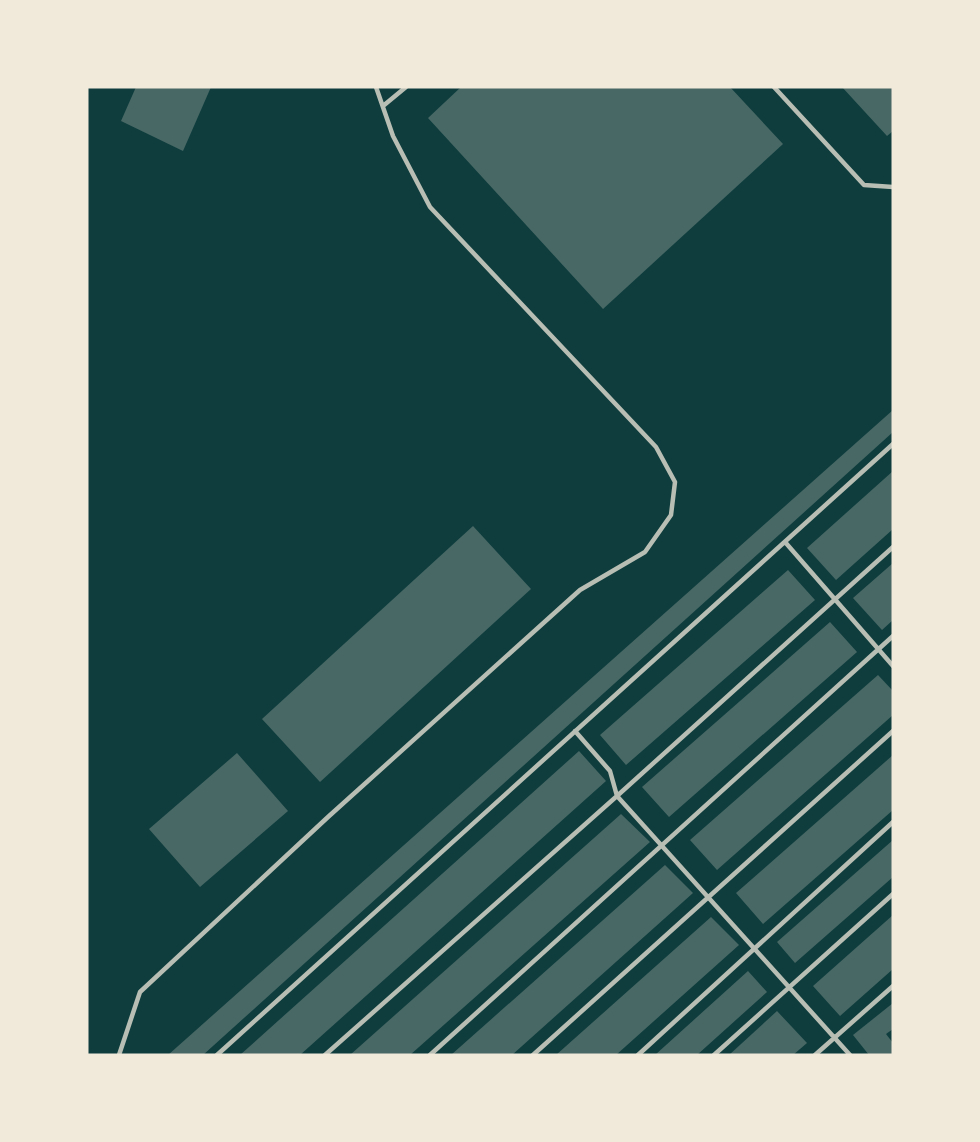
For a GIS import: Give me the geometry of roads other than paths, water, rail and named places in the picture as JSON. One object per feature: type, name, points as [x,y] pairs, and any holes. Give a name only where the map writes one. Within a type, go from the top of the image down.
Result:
[{"type":"lane","points":[[118,1055],[140,992],[328,817],[580,590],[645,552],[671,515],[675,482],[656,447],[430,207],[393,136],[376,87]]},
{"type":"lane","points":[[383,106],[406,87]]},
{"type":"lane","points":[[774,87],[864,185],[893,187]]},
{"type":"lane","points":[[217,1055],[893,444]]},
{"type":"lane","points":[[785,542],[893,666]]},
{"type":"lane","points":[[326,1055],[893,547]]},
{"type":"lane","points":[[430,1055],[893,636]]},
{"type":"lane","points":[[575,731],[610,771],[617,796],[850,1055]]},
{"type":"lane","points":[[533,1055],[893,731]]},
{"type":"lane","points":[[638,1055],[893,822]]},
{"type":"lane","points":[[714,1055],[893,894]]},
{"type":"lane","points":[[815,1055],[893,986]]}]
